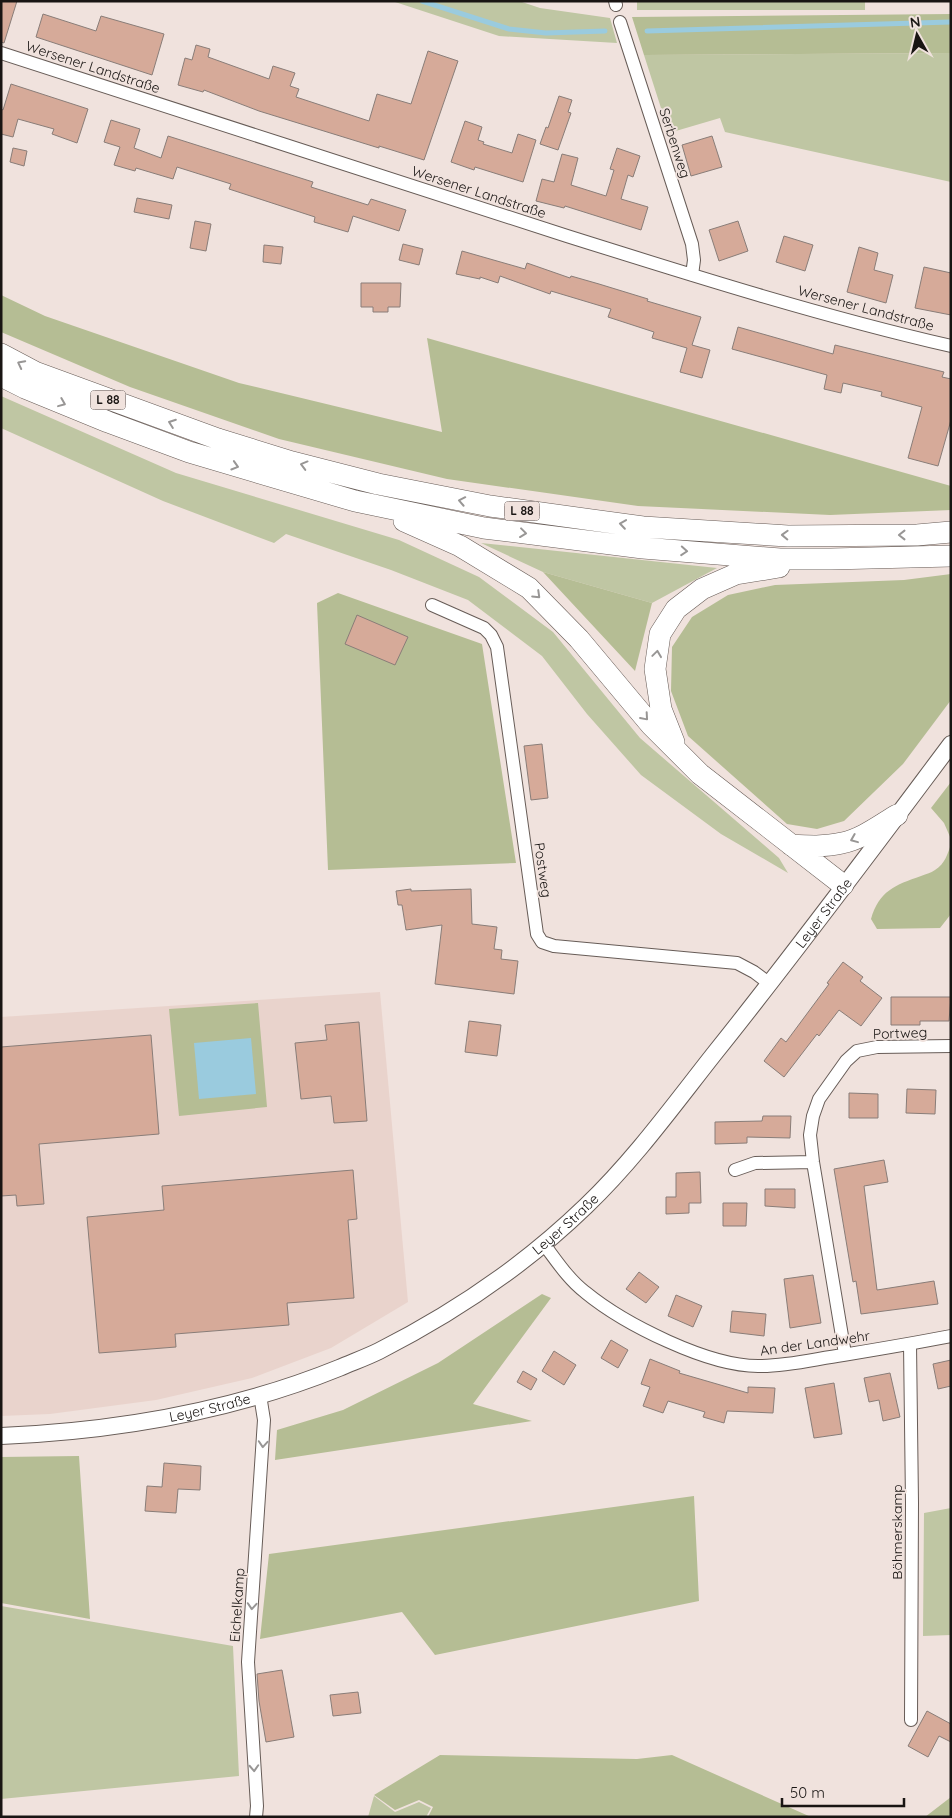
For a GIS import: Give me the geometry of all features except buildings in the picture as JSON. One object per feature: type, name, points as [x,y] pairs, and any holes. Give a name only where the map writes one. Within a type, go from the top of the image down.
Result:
[{"type":"highway","name":"L 88","points":[[1,354],[35,372],[218,439],[292,462],[378,484],[490,506],[643,527],[788,536],[917,535],[951,532]]},
{"type":"highway","name":"L 88","points":[[1,376],[44,396],[188,452],[355,501],[484,528],[643,548],[780,559],[951,556]]},
{"type":"highway","points":[[355,501],[460,546],[529,588],[579,638],[645,718],[700,774],[843,885]]},
{"type":"highway","points":[[678,751],[661,709],[655,669],[660,634],[676,609],[702,589],[736,574],[831,559]]},
{"type":"highway","points":[[792,845],[817,846],[843,843],[864,835],[897,815]]},
{"type":"street","name":"Serbenweg","points":[[620,22],[692,244],[694,260],[692,275]]},
{"type":"street","name":"Wersener Landstraße","points":[[1,53],[692,275],[825,314],[951,346]]},
{"type":"street","name":"Postweg","points":[[432,605],[484,628],[491,635],[497,647],[537,934],[542,942],[554,946],[737,963],[754,972],[770,984]]},
{"type":"street","name":"Leyer Straße","points":[[1,1436],[41,1434],[161,1418],[260,1396],[313,1379],[377,1352],[450,1312],[500,1278],[586,1206],[629,1162],[770,984],[951,744]]},
{"type":"street","name":"Portweg","points":[[845,1354],[810,1136],[818,1099],[846,1061],[857,1051],[877,1047],[951,1046]]},
{"type":"street","points":[[735,1170],[755,1163],[813,1162]]},
{"type":"street","name":"An der Landwehr","points":[[543,1243],[562,1268],[591,1297],[642,1329],[701,1355],[728,1362],[758,1366],[787,1364],[951,1336]]},
{"type":"street","name":"Böhmerskamp","points":[[910,1344],[912,1503],[911,1720]]},
{"type":"street","name":"Eichelkamp","points":[[256,1817],[257,1806],[248,1662],[264,1420],[260,1396]]},
{"type":"shaded area","points":[[380,992],[408,1302],[331,1348],[252,1378],[156,1400],[50,1414],[1,1416],[1,1017]]},
{"type":"green space","points":[[392,1],[519,1],[540,8],[610,18],[617,43],[499,36]]},
{"type":"green space","points":[[637,1],[865,1],[865,10],[637,10]]},
{"type":"green space","points":[[951,14],[951,53],[644,55],[632,17]]},
{"type":"green space","points":[[951,53],[951,182],[725,132],[720,118],[669,133],[644,55]]},
{"type":"green space","points":[[1,295],[45,316],[239,383],[442,432],[427,338],[951,486],[951,510],[830,515],[638,506],[447,479],[279,439],[130,387],[1,332]]},
{"type":"green space","points":[[1,396],[176,473],[399,540],[479,577],[553,632],[640,738],[779,858],[788,873],[721,834],[641,775],[587,714],[542,656],[468,600],[391,570],[286,534],[274,543],[163,501],[1,428]]},
{"type":"green space","points":[[481,543],[717,568],[652,603],[543,572]]},
{"type":"green space","points":[[543,572],[652,603],[635,671]]},
{"type":"green space","points":[[951,574],[951,700],[903,764],[844,821],[817,829],[787,824],[688,736],[671,691],[672,647],[692,617],[728,595],[775,585],[904,580]]},
{"type":"green space","points":[[338,593],[482,644],[516,863],[328,870],[317,603]]},
{"type":"green space","points":[[951,782],[951,839],[944,823],[931,808]]},
{"type":"green space","points":[[951,844],[951,914],[940,928],[877,929],[871,919],[874,909],[883,895],[896,886],[938,868],[946,858]]},
{"type":"green space","points":[[258,1003],[267,1107],[179,1116],[169,1009]]},
{"type":"green space","points":[[542,1294],[551,1298],[473,1404],[532,1421],[275,1460],[277,1430],[343,1410],[438,1363]]},
{"type":"green space","points":[[79,1456],[90,1619],[1,1603],[1,1457]]},
{"type":"green space","points":[[694,1496],[699,1601],[435,1655],[402,1612],[260,1639],[269,1554]]},
{"type":"green space","points":[[951,1508],[951,1635],[923,1636],[924,1513]]},
{"type":"green space","points":[[1,1606],[233,1646],[239,1776],[1,1799]]},
{"type":"green space","points":[[440,1755],[637,1759],[672,1755],[811,1817],[428,1817],[433,1807],[419,1800],[395,1810],[374,1795]]},
{"type":"green space","points":[[374,1796],[395,1812],[419,1802],[431,1808],[426,1817],[368,1817]]},
{"type":"green space","points":[[951,1797],[951,1817],[925,1817]]},
{"type":"water","points":[[251,1038],[256,1094],[199,1099],[194,1043]]},
{"type":"waterway","points":[[422,1],[509,29],[546,33],[605,31]]},
{"type":"waterway","points":[[647,31],[951,22]]}]
